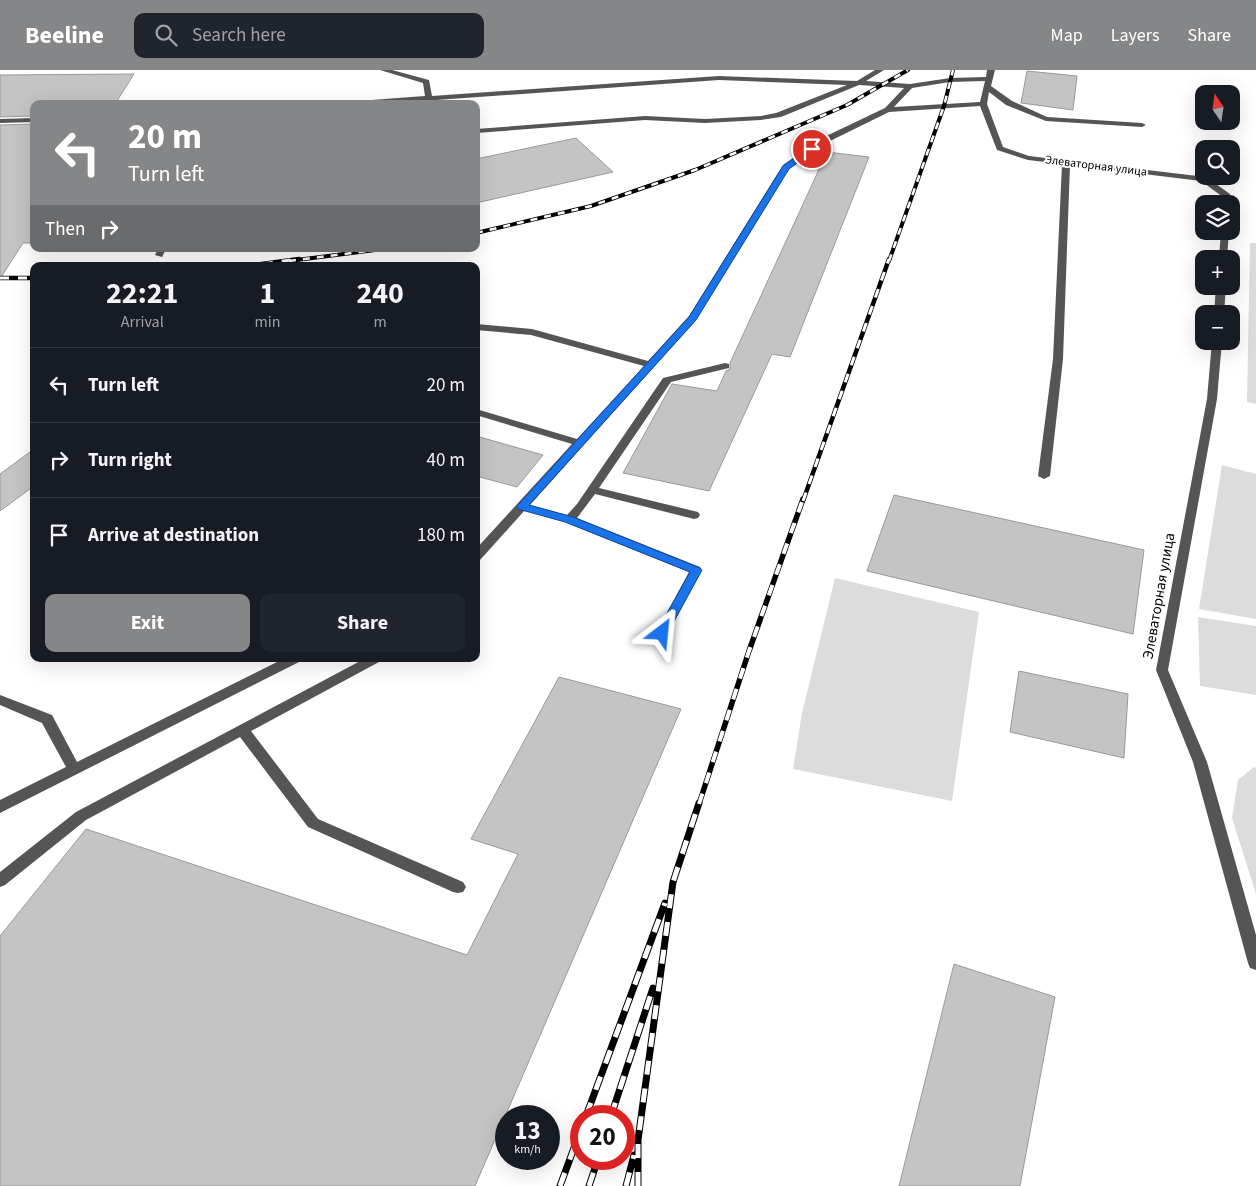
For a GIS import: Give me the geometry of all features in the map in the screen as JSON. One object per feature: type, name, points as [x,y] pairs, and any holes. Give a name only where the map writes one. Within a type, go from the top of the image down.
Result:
[{"type":"street","points":[[384,70],[426,82],[429,97]]},
{"type":"street","points":[[480,131],[645,118],[705,121],[761,118],[778,115],[858,83],[880,70]]},
{"type":"street","points":[[480,553],[693,318],[786,167],[825,140],[888,110],[983,104],[991,70]]},
{"type":"street","points":[[393,100],[719,78],[910,86],[950,80],[988,83],[1009,103],[1046,119],[1142,125]]},
{"type":"street","points":[[888,110],[910,86]]},
{"type":"street","name":"Элеваторная улица","points":[[983,104],[1000,148],[1028,158],[1203,179],[1226,195]]},
{"type":"street","points":[[0,121],[30,120]]},
{"type":"street","points":[[1044,476],[1058,359],[1066,162]]},
{"type":"street","points":[[480,327],[532,332],[650,365]]},
{"type":"street","name":"Элеваторная улица","points":[[1216,350],[1212,399],[1162,670],[1200,762],[1256,964]]},
{"type":"street","points":[[569,520],[592,490],[667,380],[725,366]]},
{"type":"street","points":[[480,413],[579,443]]},
{"type":"street","points":[[592,490],[694,515]]},
{"type":"street","points":[[522,506],[569,520],[696,570],[662,633]]},
{"type":"street","points":[[0,807],[288,662]]},
{"type":"street","points":[[0,881],[81,816],[368,662]]},
{"type":"street","points":[[0,700],[47,718],[76,770]]},
{"type":"street","points":[[242,730],[313,823],[458,887]]},
{"type":"shaded area","points":[[1250,243],[1256,243],[1256,404],[1247,402]]},
{"type":"shaded area","points":[[1222,465],[1256,474],[1256,619],[1199,609]]},
{"type":"shaded area","points":[[835,578],[979,612],[952,801],[793,769],[802,713]]},
{"type":"shaded area","points":[[1198,617],[1256,626],[1256,695],[1200,686]]},
{"type":"shaded area","points":[[1254,767],[1256,768],[1256,894],[1232,818],[1238,780]]},
{"type":"building","points":[[1027,71],[1077,76],[1073,110],[1021,103]]},
{"type":"building","points":[[134,74],[118,100],[30,100],[30,116],[0,117],[0,75]]},
{"type":"building","points":[[30,124],[30,243],[23,243],[0,279],[0,125]]},
{"type":"building","points":[[576,138],[613,172],[480,202],[480,158]]},
{"type":"building","points":[[827,152],[869,157],[790,357],[772,354],[709,491],[623,473],[672,384],[717,391],[726,371],[730,369],[730,363]]},
{"type":"building","points":[[480,437],[543,455],[517,487],[480,477]]},
{"type":"building","points":[[30,452],[30,489],[0,511],[0,474]]},
{"type":"building","points":[[894,495],[1144,550],[1133,634],[867,571]]},
{"type":"building","points":[[1019,671],[1128,694],[1124,758],[1010,732]]},
{"type":"building","points":[[559,677],[681,709],[510,1105],[495,1105],[495,1140],[475,1186],[0,1186],[0,936],[86,829],[467,955],[518,854],[471,839]]},
{"type":"building","points":[[954,964],[1055,997],[1020,1186],[899,1186]]},
{"type":"railway","points":[[480,232],[591,206],[695,170],[847,105],[908,70]]},
{"type":"railway","points":[[889,261],[944,106],[953,70]]},
{"type":"railway","points":[[289,261],[360,252]]},
{"type":"railway","points":[[276,262],[299,259]]},
{"type":"railway","points":[[803,501],[889,259]]},
{"type":"railway","points":[[0,278],[30,278]]},
{"type":"railway","points":[[699,804],[749,651],[803,499]]},
{"type":"railway","points":[[638,1186],[638,1140],[673,882],[699,803]]},
{"type":"railway","points":[[590,1105],[665,903]]},
{"type":"railway","points":[[615,1105],[653,988]]},
{"type":"railway","points":[[560,1186],[570,1159]]},
{"type":"railway","points":[[589,1186],[594,1170]]},
{"type":"railway","points":[[626,1186],[630,1170]]},
{"type":"route","points":[[662,633],[696,570],[569,520],[522,506],[693,318],[786,167],[812,149]]}]
